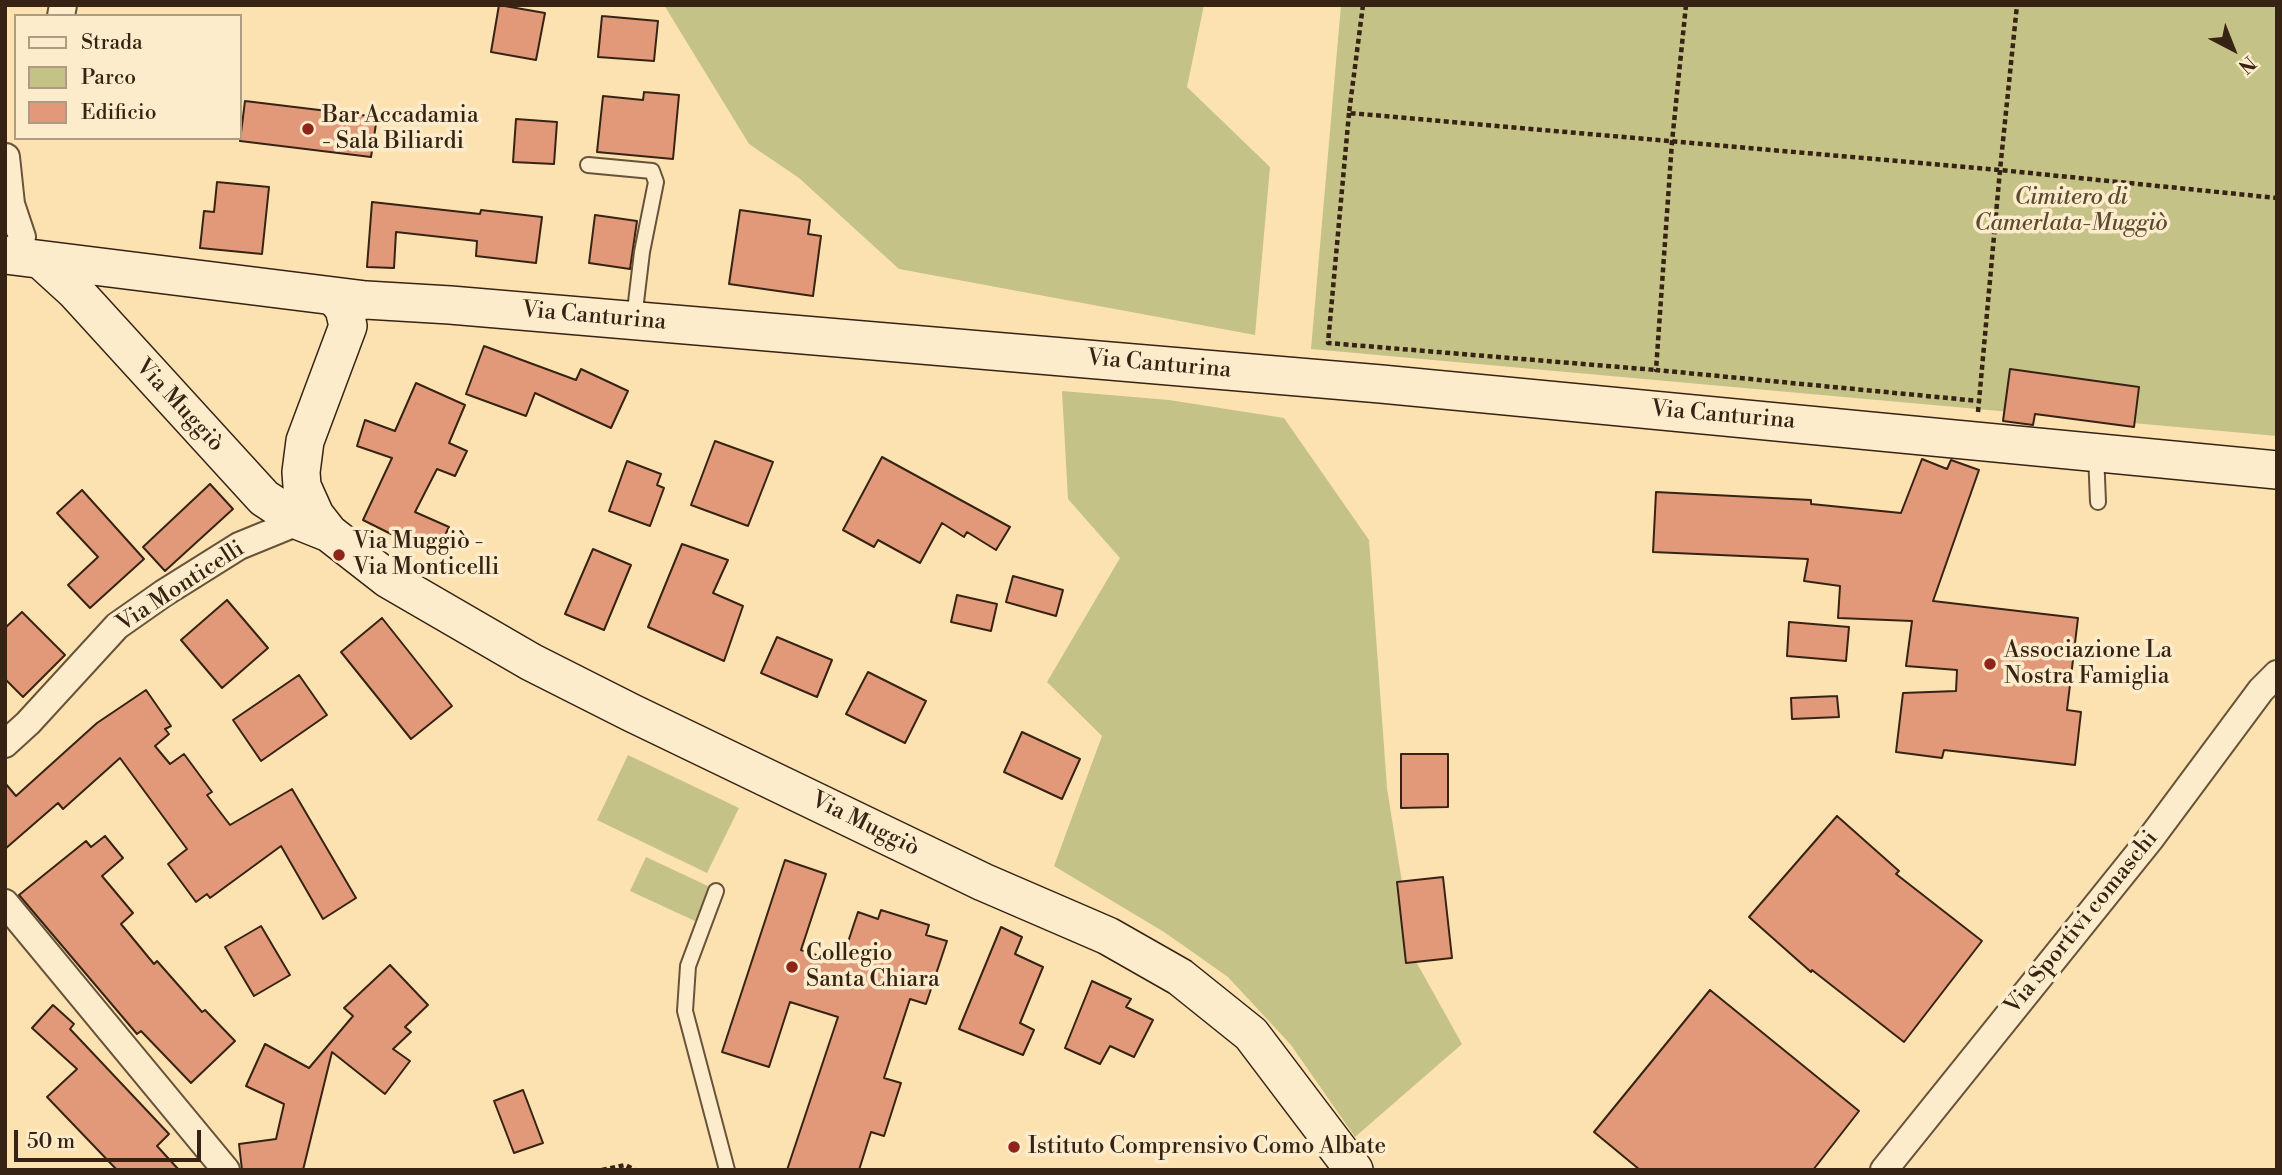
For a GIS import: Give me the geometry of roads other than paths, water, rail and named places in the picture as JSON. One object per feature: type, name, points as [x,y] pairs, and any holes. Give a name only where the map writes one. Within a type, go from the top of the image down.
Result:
[{"type":"main road","name":"Via Canturina","points":[[18,243],[331,296],[1395,385],[2277,470]]},
{"type":"main road","name":"Via Muggiò","points":[[18,243],[75,292],[264,498],[314,523],[388,579],[531,662],[958,870],[1108,936],[1180,977],[1251,1034],[1354,1170]]},
{"type":"main road","points":[[314,523],[302,486],[304,442],[348,326],[344,309],[331,296]]},
{"type":"main road","points":[[345,333],[390,301]]},
{"type":"street","points":[[15,140],[6,158],[10,204],[18,243]]},
{"type":"street","name":"Via Monticelli","points":[[5,744],[28,723],[117,626],[239,546],[314,523]]},
{"type":"street","name":"Via Sportivi comaschi","points":[[1884,1170],[2151,838],[2261,690],[2277,674]]},
{"type":"street","points":[[5,902],[226,1170]]},
{"type":"lane","points":[[588,165],[652,172],[656,182],[642,252],[634,320]]},
{"type":"lane","points":[[2096,452],[2098,502]]},
{"type":"lane","points":[[716,891],[688,966],[685,1011],[727,1170]]},
{"type":"place","name":"Bar Accadamia - Sala Biliardi","points":[[308,129]]},
{"type":"place","name":"Via Muggiò - Via Monticelli","points":[[339,555]]},
{"type":"place","name":"Associazione La Nostra Famiglia","points":[[1990,664]]},
{"type":"place","name":"Collegio Santa Chiara","points":[[792,967]]},
{"type":"place","name":"Istituto Comprensivo Como Albate","points":[[1014,1147]]},
{"type":"park label","name":"Cimitero di Camerlata-Muggiò","points":[[2071,211]]}]
